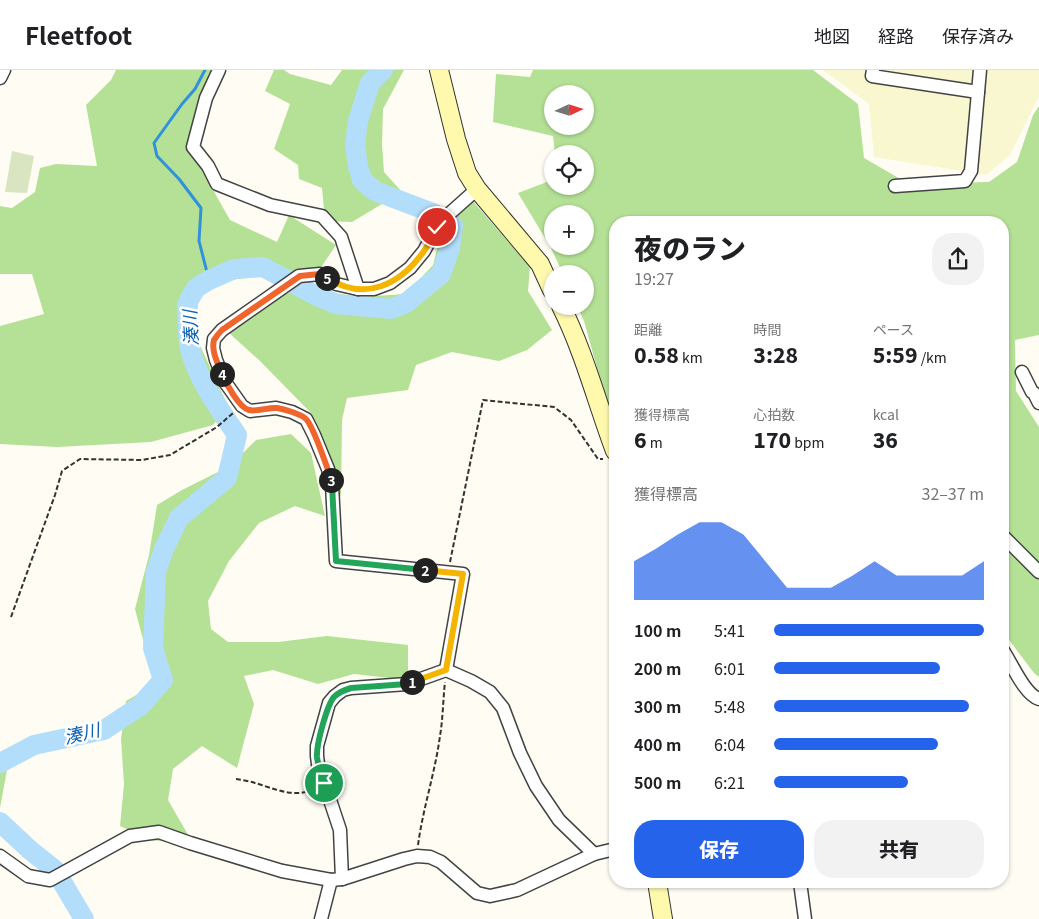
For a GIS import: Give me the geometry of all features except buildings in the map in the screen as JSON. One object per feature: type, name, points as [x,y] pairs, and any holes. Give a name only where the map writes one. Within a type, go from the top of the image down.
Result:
[{"type":"main road","points":[[444,75],[456,140],[467,172],[477,189],[540,264],[544,273]]},
{"type":"main road","points":[[566,315],[587,372],[609,448]]},
{"type":"main road","points":[[658,888],[663,919]]},
{"type":"street","points":[[0,78],[4,70]]},
{"type":"street","points":[[219,70],[206,98],[193,146],[208,166],[217,184],[270,204],[322,216],[340,237],[358,289]]},
{"type":"street","points":[[873,70],[872,76],[978,92]]},
{"type":"street","points":[[895,186],[964,181],[971,171],[980,70]]},
{"type":"street","points":[[446,670],[463,574],[336,561],[332,485],[328,469],[306,419],[292,412],[276,408],[250,411],[242,406],[225,382],[213,348],[214,339],[222,330],[300,276],[320,274],[336,284],[358,289],[374,290],[390,283],[410,268],[424,251],[437,227],[477,189]]},
{"type":"street","points":[[1022,372],[1039,403]]},
{"type":"street","points":[[1009,542],[1039,572]]},
{"type":"street","points":[[1009,660],[1026,688],[1039,700]]},
{"type":"street","points":[[321,919],[336,880],[340,830],[324,783],[317,756],[317,746],[330,703],[343,690],[351,688],[407,684],[446,670],[490,692],[503,708],[520,753],[536,786],[559,820],[594,854]]},
{"type":"street","points":[[0,856],[28,876],[50,880],[130,836],[159,832],[282,871],[336,880],[404,859],[417,856],[430,857],[441,862],[477,893],[490,896],[517,890],[594,854],[609,850]]},
{"type":"street","points":[[801,888],[805,919]]},
{"type":"path","points":[[447,573],[483,400],[554,408],[571,420],[598,459],[609,456]]},
{"type":"path","points":[[11,617],[62,471],[80,460],[142,460],[170,456],[217,427],[231,415]]},
{"type":"path","points":[[417,856],[421,824],[440,735],[446,670]]},
{"type":"path","points":[[236,779],[285,792],[307,793],[324,783]]},
{"type":"shaded area","points":[[823,70],[1039,70],[1039,96],[1010,155],[986,175],[874,157],[869,104]]},
{"type":"green space","points":[[116,70],[214,70],[193,134],[212,188],[230,220],[277,242],[289,215],[336,245],[318,272],[237,279],[198,288],[197,339],[228,406],[213,425],[151,442],[57,447],[0,444],[0,326],[44,314],[32,274],[0,274],[0,206],[12,208],[35,192],[40,168],[56,164],[97,166],[86,105],[111,80]]},
{"type":"green space","points":[[274,70],[284,70],[290,74],[331,85],[342,70],[404,70],[383,109],[382,144],[384,172],[402,192],[352,222],[325,221],[322,188],[299,179],[298,165],[274,149],[290,104],[265,91]]},
{"type":"green space","points":[[533,70],[813,70],[858,104],[864,158],[909,184],[989,182],[1017,162],[1033,115],[1039,106],[1039,335],[1015,340],[1016,391],[1039,427],[1039,677],[1009,640],[1009,216],[609,216],[609,411],[581,315],[594,315],[594,265],[559,265],[554,255],[594,255],[594,205],[544,205],[544,236],[518,193],[544,183],[544,195],[594,195],[594,145],[554,145],[553,136],[549,135],[594,135],[594,85],[544,85],[544,134],[493,122],[496,74],[530,77]]},
{"type":"green space","points":[[12,151],[34,156],[27,193],[5,192]]},
{"type":"green space","points":[[465,192],[530,267],[528,291],[552,330],[527,350],[499,361],[452,352],[416,365],[408,390],[347,398],[342,420],[341,497],[311,413],[260,361],[228,332],[274,297],[308,288],[358,297],[406,294],[433,265],[443,224]]},
{"type":"green space","points":[[291,434],[311,453],[325,516],[295,506],[259,523],[229,561],[208,601],[211,629],[228,642],[278,642],[327,636],[408,645],[408,680],[354,674],[318,684],[273,670],[244,676],[254,704],[237,768],[202,746],[173,769],[168,800],[194,845],[152,840],[120,826],[124,784],[121,739],[126,701],[155,684],[135,609],[149,555],[157,505],[230,466],[256,440]]},
{"type":"green space","points":[[0,759],[7,770],[0,808]]},
{"type":"waterway","points":[[205,70],[195,89],[154,143],[157,156],[179,179],[201,208],[199,241],[209,280]]},
{"type":"waterway","name":"湊川","points":[[0,763],[34,745],[104,730],[140,706],[163,680],[153,648],[156,572],[164,549],[179,518],[227,478],[237,435],[203,382],[193,360],[188,333],[187,306],[196,288],[234,269],[263,267],[336,304],[391,309],[406,303],[441,274],[450,248],[453,226],[433,213],[375,191],[362,180],[358,166],[355,145],[358,121],[370,83],[383,70]]},
{"type":"waterway","name":"湊川","points":[[0,822],[55,870],[84,919]]},
{"type":"route","points":[[324,783],[318,764],[317,746],[330,703],[343,690],[407,684],[446,670],[463,574],[336,561],[332,485],[328,469],[306,419],[292,412],[276,408],[250,411],[242,406],[225,382],[216,360],[213,348],[214,339],[222,330],[300,276],[320,274],[336,284],[358,289],[374,290],[390,283],[410,268],[424,251],[437,227]]}]
